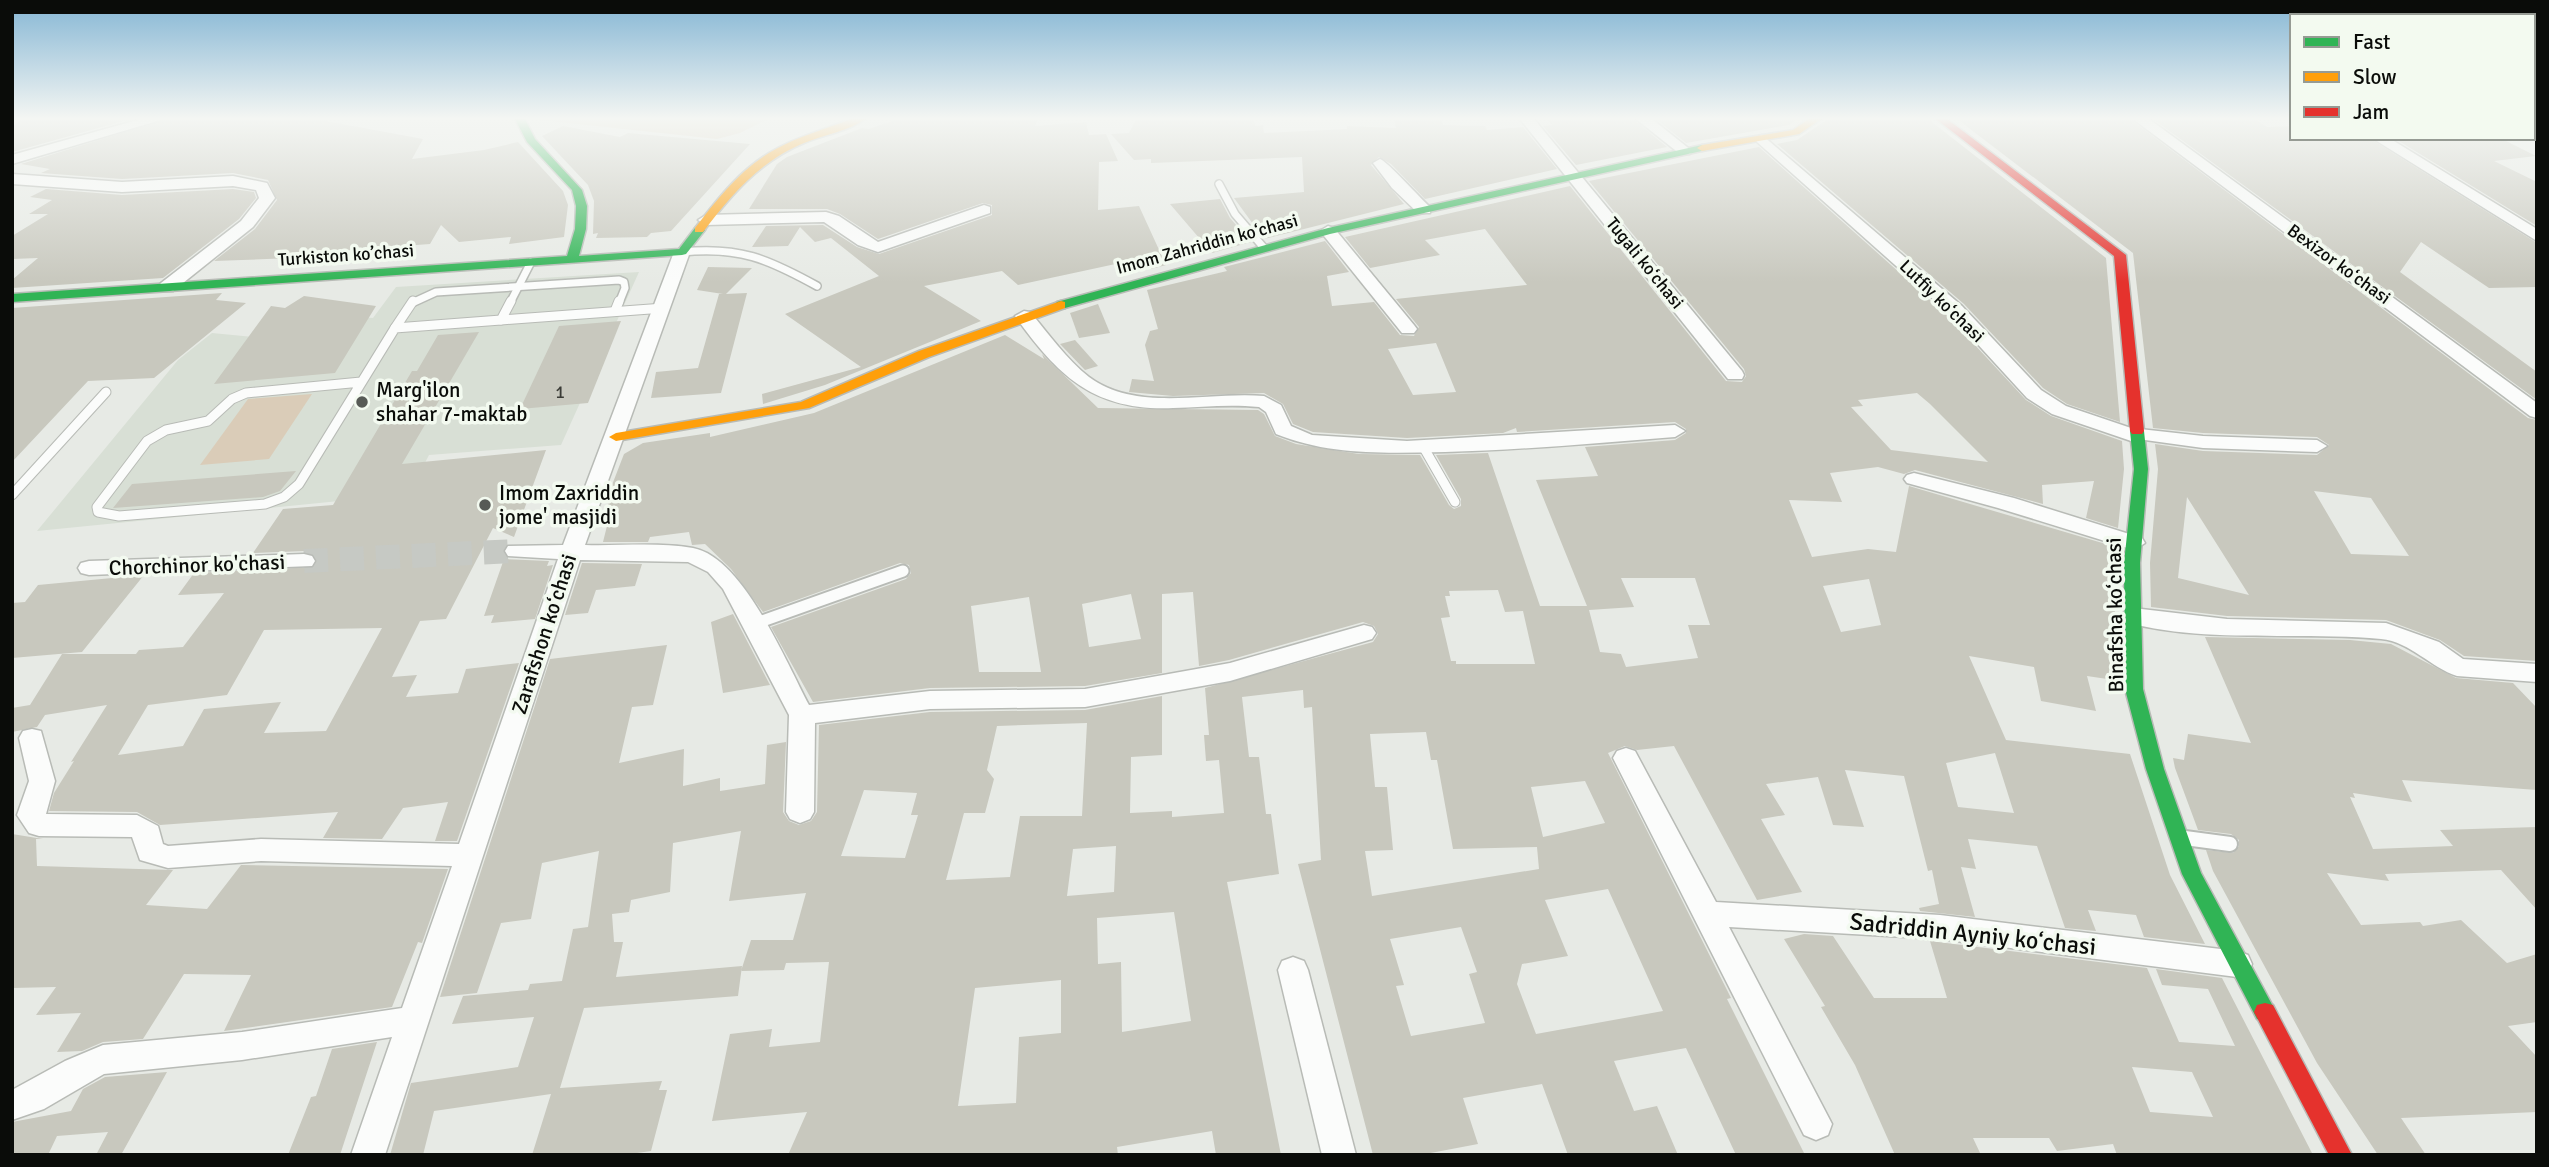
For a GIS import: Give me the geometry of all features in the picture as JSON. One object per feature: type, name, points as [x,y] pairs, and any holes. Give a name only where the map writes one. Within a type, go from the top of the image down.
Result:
[{"type":"street","points":[[566,173],[576,187],[583,212],[582,235],[572,260]]},
{"type":"street","name":"Zarafshon koʻchasi","points":[[368,1155],[572,551],[617,437],[682,252],[706,220],[748,173]]},
{"type":"street","points":[[1388,173],[1396,185],[1424,210]]},
{"type":"street","name":"Tugali koʻchasi","points":[[1572,173],[1735,375]]},
{"type":"street","name":"Imom Zahriddin koʻchasi","points":[[617,437],[723,421],[804,405],[924,354],[1024,316],[1328,231],[1590,173]]},
{"type":"street","name":"Lutfiy koʻchasi","points":[[1801,173],[1955,310],[2034,394],[2059,410],[2136,435],[2203,442],[2317,446]]},
{"type":"street","name":"Binafsha koʻchasi","points":[[2013,173],[2120,255],[2141,469],[2134,543],[2134,689],[2155,769],[2192,874],[2237,964],[2341,1155]]},
{"type":"street","name":"Bexizor koʻchasi","points":[[2214,173],[2537,412]]},
{"type":"street","points":[[2436,173],[2537,236]]},
{"type":"street","points":[[12,179],[109,186],[233,181],[262,186],[267,198],[256,216],[167,287]]},
{"type":"street","points":[[706,220],[825,217],[838,222],[867,244],[878,247],[984,210]]},
{"type":"street","points":[[1328,231],[1408,329]]},
{"type":"street","name":"Turkiston ko’chasi","points":[[12,298],[682,252]]},
{"type":"street","points":[[1024,316],[1083,382],[1104,394],[1154,401],[1256,401],[1274,409],[1280,426],[1290,435],[1369,447],[1424,447],[1675,431]]},
{"type":"street","points":[[1914,479],[2006,503],[2134,543]]},
{"type":"street","points":[[516,551],[692,555],[705,559],[732,585],[802,715],[800,812]]},
{"type":"street","name":"Chorchinor ko'chasi","points":[[89,568],[304,561]]},
{"type":"street","points":[[2133,616],[2227,627],[2386,631],[2431,648],[2457,667],[2537,673]]},
{"type":"street","points":[[802,715],[930,700],[1085,698],[1230,672],[1364,633]]},
{"type":"street","points":[[32,738],[42,781],[31,815],[39,825],[137,826],[148,834],[150,852],[168,857],[261,850],[471,855]]},
{"type":"street","points":[[1626,758],[1816,1124]]},
{"type":"street","name":"Sadriddin Ayniy koʻchasi","points":[[1707,914],[1940,927],[2237,964]]},
{"type":"street","points":[[1293,970],[1339,1155]]},
{"type":"street","points":[[12,1105],[33,1098],[76,1071],[103,1060],[242,1046],[412,1020]]},
{"type":"lane","points":[[1219,184],[1235,214],[1264,248]]},
{"type":"lane","points":[[682,252],[717,247],[744,251],[768,259],[817,286]]},
{"type":"lane","points":[[501,320],[531,262]]},
{"type":"lane","points":[[361,382],[246,393],[232,399],[208,421],[159,433],[147,441],[97,508],[98,512],[108,516],[133,515],[265,504],[284,497],[299,484],[411,302],[424,295],[622,280],[625,288],[615,311]]},
{"type":"lane","points":[[395,328],[664,308]]},
{"type":"lane","points":[[12,495],[107,392]]},
{"type":"lane","points":[[1424,447],[1455,502]]},
{"type":"lane","points":[[754,624],[832,595],[846,586],[903,571]]},
{"type":"lane","points":[[2179,837],[2230,844]]},
{"type":"shaded area","name":"Marg'ilon shahar 7-maktab","points":[[639,272],[561,445],[429,455],[409,494],[37,531],[178,360],[212,333],[286,340],[325,314],[373,318],[396,287]]},
{"type":"shaded area","points":[[312,394],[269,459],[200,465],[248,399]]},
{"type":"building","points":[[47,173],[224,173],[122,179]]},
{"type":"building","points":[[235,173],[547,173],[563,191],[568,205],[564,237],[509,244],[511,237],[459,242],[441,225],[430,244],[349,250],[344,256],[214,261],[255,229],[277,200],[268,180]]},
{"type":"building","points":[[577,173],[723,173],[671,231],[651,233],[647,237],[596,238],[598,233],[593,234],[594,201],[588,185]]},
{"type":"building","points":[[771,173],[1099,173],[1098,210],[1139,206],[1166,265],[1151,269],[1148,257],[1018,285],[1002,271],[924,286],[981,321],[825,385],[763,404],[762,394],[861,367],[785,314],[879,276],[831,238],[815,242],[800,227],[788,246],[752,247],[766,226],[823,225],[857,247],[879,254],[992,215],[992,205],[983,203],[878,239],[840,214],[827,209],[749,209]]},
{"type":"building","points":[[1303,173],[1378,173],[1404,204],[1264,239],[1234,198],[1304,192]]},
{"type":"building","points":[[1400,173],[1537,173],[1425,199]]},
{"type":"building","points":[[1627,173],[1789,173],[1948,316],[2026,400],[2051,416],[2122,441],[2124,469],[2118,528],[2086,518],[2094,481],[2042,485],[2043,504],[1915,470],[1904,474],[1878,467],[1830,473],[1842,502],[1789,500],[1812,557],[1868,549],[1896,552],[1909,486],[2116,547],[2114,680],[2087,676],[2096,711],[2041,701],[2034,667],[1969,656],[2006,740],[2130,754],[2170,875],[2205,944],[2144,937],[2136,915],[2088,910],[2096,931],[2065,928],[2037,846],[1968,839],[1976,869],[1961,867],[1975,917],[1920,911],[1919,908],[1939,904],[1932,870],[1928,871],[1904,776],[1845,770],[1864,827],[1833,825],[1818,777],[1766,784],[1785,815],[1761,819],[1802,892],[1757,900],[1674,746],[1637,750],[1625,746],[1608,753],[1731,998],[1727,999],[1805,1155],[1736,1155],[1686,1048],[1614,1061],[1634,1111],[1657,1106],[1678,1155],[1568,1155],[1542,1084],[1463,1098],[1478,1144],[1420,1155],[1373,1155],[1298,864],[1321,860],[1312,707],[1304,708],[1303,690],[1242,697],[1249,757],[1259,757],[1266,814],[1271,814],[1279,874],[1227,882],[1281,1155],[1216,1155],[1212,1131],[1117,1147],[1118,1155],[788,1155],[807,1112],[712,1121],[730,1034],[772,1029],[769,1047],[820,1042],[829,962],[786,963],[784,970],[741,971],[738,996],[584,1008],[560,1088],[662,1081],[659,1090],[667,1090],[651,1151],[623,1155],[532,1155],[551,1094],[434,1111],[423,1155],[390,1155],[411,1083],[518,1067],[534,1017],[452,1024],[463,996],[528,990],[530,984],[562,981],[573,929],[588,927],[599,851],[542,863],[531,919],[501,923],[477,993],[440,997],[550,659],[667,645],[653,705],[632,707],[619,763],[684,749],[683,786],[720,778],[720,791],[765,784],[767,745],[786,742],[783,812],[789,821],[799,825],[811,821],[817,812],[819,725],[930,712],[1085,710],[1162,696],[1162,755],[1131,757],[1130,813],[1172,811],[1172,817],[1224,813],[1219,760],[1206,761],[1204,735],[1209,735],[1205,688],[1373,642],[1378,634],[1374,626],[1363,622],[1199,666],[1193,592],[1162,594],[1162,673],[1085,686],[930,688],[813,702],[771,627],[906,579],[911,573],[909,565],[900,563],[763,612],[731,569],[705,544],[692,545],[689,532],[650,537],[648,542],[603,542],[612,506],[608,506],[612,485],[624,454],[643,443],[710,433],[710,437],[814,413],[1005,335],[1044,359],[1042,354],[1098,408],[1258,410],[1264,414],[1275,436],[1296,444],[1359,454],[1420,455],[1454,509],[1461,506],[1461,499],[1436,455],[1488,453],[1540,606],[1587,606],[1536,480],[1598,476],[1585,447],[1675,440],[1686,433],[1686,429],[1675,422],[1517,432],[1516,428],[1503,433],[1407,438],[1313,432],[1293,424],[1283,404],[1264,393],[1173,396],[1129,392],[1132,379],[1154,381],[1145,345],[1150,331],[1158,329],[1147,290],[1227,271],[1224,267],[1325,241],[1349,272],[1327,276],[1332,306],[1374,302],[1400,335],[1414,336],[1419,327],[1396,299],[1527,285],[1485,229],[1425,240],[1440,255],[1370,268],[1345,237],[1570,186],[1726,381],[1742,382],[1746,376],[1744,369],[1589,181]],"holes":[[[1436,343],[1456,392],[1413,395],[1388,349]],[[1917,393],[1988,462],[1891,450],[1851,407],[1863,406],[1858,400]],[[1621,578],[1695,578],[1710,625],[1688,625],[1698,658],[1626,667],[1621,654],[1600,652],[1589,610],[1634,607]],[[1869,579],[1881,625],[1841,632],[1823,586]],[[1498,590],[1505,612],[1523,611],[1535,664],[1456,664],[1456,661],[1451,661],[1441,618],[1450,617],[1445,596],[1450,596],[1449,591]],[[1131,594],[1141,639],[1089,647],[1082,604]],[[1029,597],[1041,672],[979,672],[971,606]],[[1087,723],[1082,816],[1020,816],[1010,877],[946,880],[964,813],[985,813],[994,779],[987,770],[997,726]],[[1426,732],[1431,760],[1437,760],[1453,849],[1537,847],[1539,869],[1372,896],[1365,851],[1393,850],[1387,787],[1375,787],[1370,734]],[[1995,753],[2014,813],[1958,807],[1946,763]],[[1585,781],[1605,823],[1543,837],[1531,787]],[[864,790],[917,793],[911,815],[918,815],[905,858],[841,856]],[[741,831],[729,901],[806,893],[793,940],[751,940],[742,969],[742,966],[616,977],[623,942],[614,942],[612,914],[629,912],[631,900],[670,892],[673,843]],[[1116,846],[1114,892],[1067,896],[1073,849]],[[1608,889],[1663,1011],[1536,1034],[1517,984],[1522,964],[1568,956],[1545,900]],[[1174,912],[1191,1021],[1122,1032],[1121,962],[1098,964],[1097,918]],[[1461,927],[1477,972],[1469,974],[1485,1023],[1411,1036],[1396,986],[1404,985],[1390,939]],[[1061,980],[1061,1033],[1019,1037],[1016,1103],[958,1106],[975,988]]]},
{"type":"building","points":[[1811,173],[1998,173],[2106,258],[2120,422],[2067,404],[2043,388],[1964,304]]},
{"type":"building","points":[[2029,173],[2202,173],[2528,418],[2537,420],[2537,661],[2464,656],[2440,640],[2386,620],[2227,616],[2151,607],[2150,563],[2158,469],[2155,444],[2203,451],[2317,455],[2329,445],[2317,437],[2203,433],[2153,428],[2133,253]],"holes":[[[2314,491],[2371,498],[2409,556],[2351,554]],[[2187,497],[2249,595],[2178,578]]]},
{"type":"building","points":[[2227,173],[2426,173],[2537,243],[2537,287],[2489,288],[2421,242],[2400,272],[2537,372],[2537,400]]},
{"type":"building","points":[[2452,173],[2520,173],[2537,182],[2537,226]]},
{"type":"building","points":[[46,189],[122,195],[233,189],[254,192],[256,198],[239,219],[163,278],[12,288],[12,280],[38,258],[12,259],[12,236],[48,214],[29,214],[52,200],[30,197]]},
{"type":"building","points":[[1220,199],[1230,218],[1251,242],[1212,253],[1170,204]]},
{"type":"building","points":[[708,267],[752,268],[726,294],[747,293],[721,393],[651,398],[656,372],[698,368],[719,294],[723,294],[697,290]]},
{"type":"building","points":[[222,293],[216,300],[246,303],[154,378],[88,381],[12,462],[12,308]]},
{"type":"building","points":[[304,296],[376,306],[335,373],[214,384],[271,306],[285,308]]},
{"type":"building","points":[[1098,304],[1110,333],[1079,338],[1070,313]]},
{"type":"building","points":[[621,321],[588,403],[520,409],[559,326]]},
{"type":"building","points":[[479,332],[402,464],[546,450],[514,537],[493,528],[446,619],[420,621],[392,677],[417,675],[406,697],[458,693],[466,669],[519,663],[457,841],[435,841],[448,802],[403,808],[382,839],[323,838],[338,812],[160,825],[137,812],[49,811],[54,793],[107,705],[45,715],[37,727],[12,732],[12,708],[30,705],[62,654],[136,654],[139,650],[183,647],[224,593],[178,595],[194,573],[314,567],[317,562],[314,555],[305,551],[253,553],[283,509],[333,505],[412,371],[417,371],[438,335]],"holes":[[[382,628],[326,731],[264,733],[281,702],[204,709],[183,746],[118,755],[148,705],[227,695],[264,630]]]},
{"type":"building","points":[[1075,340],[1098,366],[1085,370],[1060,344]]},
{"type":"building","points":[[296,471],[280,491],[263,497],[113,508],[132,484]]},
{"type":"building","points":[[504,559],[549,561],[547,566],[553,565],[535,619],[491,623],[494,615],[484,616]]},
{"type":"building","points":[[582,563],[642,564],[635,586],[596,590],[588,613],[565,615]]},
{"type":"building","points":[[144,575],[82,652],[12,658],[12,603],[25,602],[38,585]]},
{"type":"building","points":[[733,614],[770,685],[723,693],[711,622]]},
{"type":"building","points":[[2205,637],[2350,640],[2391,644],[2456,678],[2513,683],[2537,708],[2537,790],[2402,780],[2412,802],[2353,793],[2355,798],[2350,797],[2373,849],[2453,846],[2440,830],[2537,827],[2537,910],[2501,870],[2385,874],[2389,881],[2327,873],[2361,925],[2420,922],[2423,926],[2461,920],[2507,963],[2537,954],[2537,1022],[2508,1026],[2537,1057],[2537,1112],[2401,1118],[2426,1155],[2378,1155],[2317,1063],[2213,871],[2206,850],[2233,853],[2239,846],[2239,840],[2231,834],[2198,830],[2175,768],[2173,758],[2184,760],[2188,734],[2251,743]]},
{"type":"building","points":[[12,834],[43,839],[36,839],[37,866],[173,870],[146,905],[207,909],[241,865],[448,869],[422,943],[418,942],[392,1007],[224,1031],[251,975],[184,974],[143,1039],[103,1042],[82,1051],[57,1052],[81,1013],[36,1015],[56,987],[12,988]]},
{"type":"building","points":[[1804,934],[1833,936],[1874,998],[1947,998],[1930,941],[2147,968],[2179,1042],[2235,1046],[2208,989],[2162,985],[2156,969],[2222,978],[2313,1155],[2117,1155],[2113,1144],[2057,1151],[2049,1138],[1973,1138],[1981,1155],[1895,1155],[1855,1065],[1821,1007],[1825,1006],[1784,939]],"holes":[[[2132,1067],[2192,1072],[2213,1117],[2150,1112]]]},
{"type":"building","points":[[377,1042],[340,1155],[288,1155],[311,1097],[316,1096],[332,1049]]},
{"type":"building","points":[[167,1072],[121,1155],[96,1155],[108,1132],[57,1136],[48,1155],[12,1155],[12,1122],[71,1111],[83,1089],[105,1077]]},
{"type":"tunnel","points":[[304,561],[516,551]]},
{"type":"traffic: fast","points":[[563,173],[577,190],[582,206],[581,229],[572,260]]},
{"type":"traffic: fast","points":[[1061,305],[1328,231],[1587,173]]},
{"type":"traffic: fast","points":[[12,298],[682,252],[699,230]]},
{"type":"traffic: fast","points":[[2137,431],[2141,469],[2132,563],[2134,689],[2155,769],[2192,874],[2265,1012]]},
{"type":"traffic: slow","points":[[699,230],[735,186],[749,173]]},
{"type":"traffic: slow","points":[[616,437],[804,405],[924,354],[1061,305]]},
{"type":"traffic: jam","points":[[2013,173],[2120,255],[2137,431]]},
{"type":"traffic: jam","points":[[2265,1012],[2341,1155]]},
{"type":"place","name":"Marg'ilon shahar 7-maktab","points":[[362,402]]},
{"type":"place","name":"Imom Zaxriddin jome' masjidi","points":[[485,505]]}]
